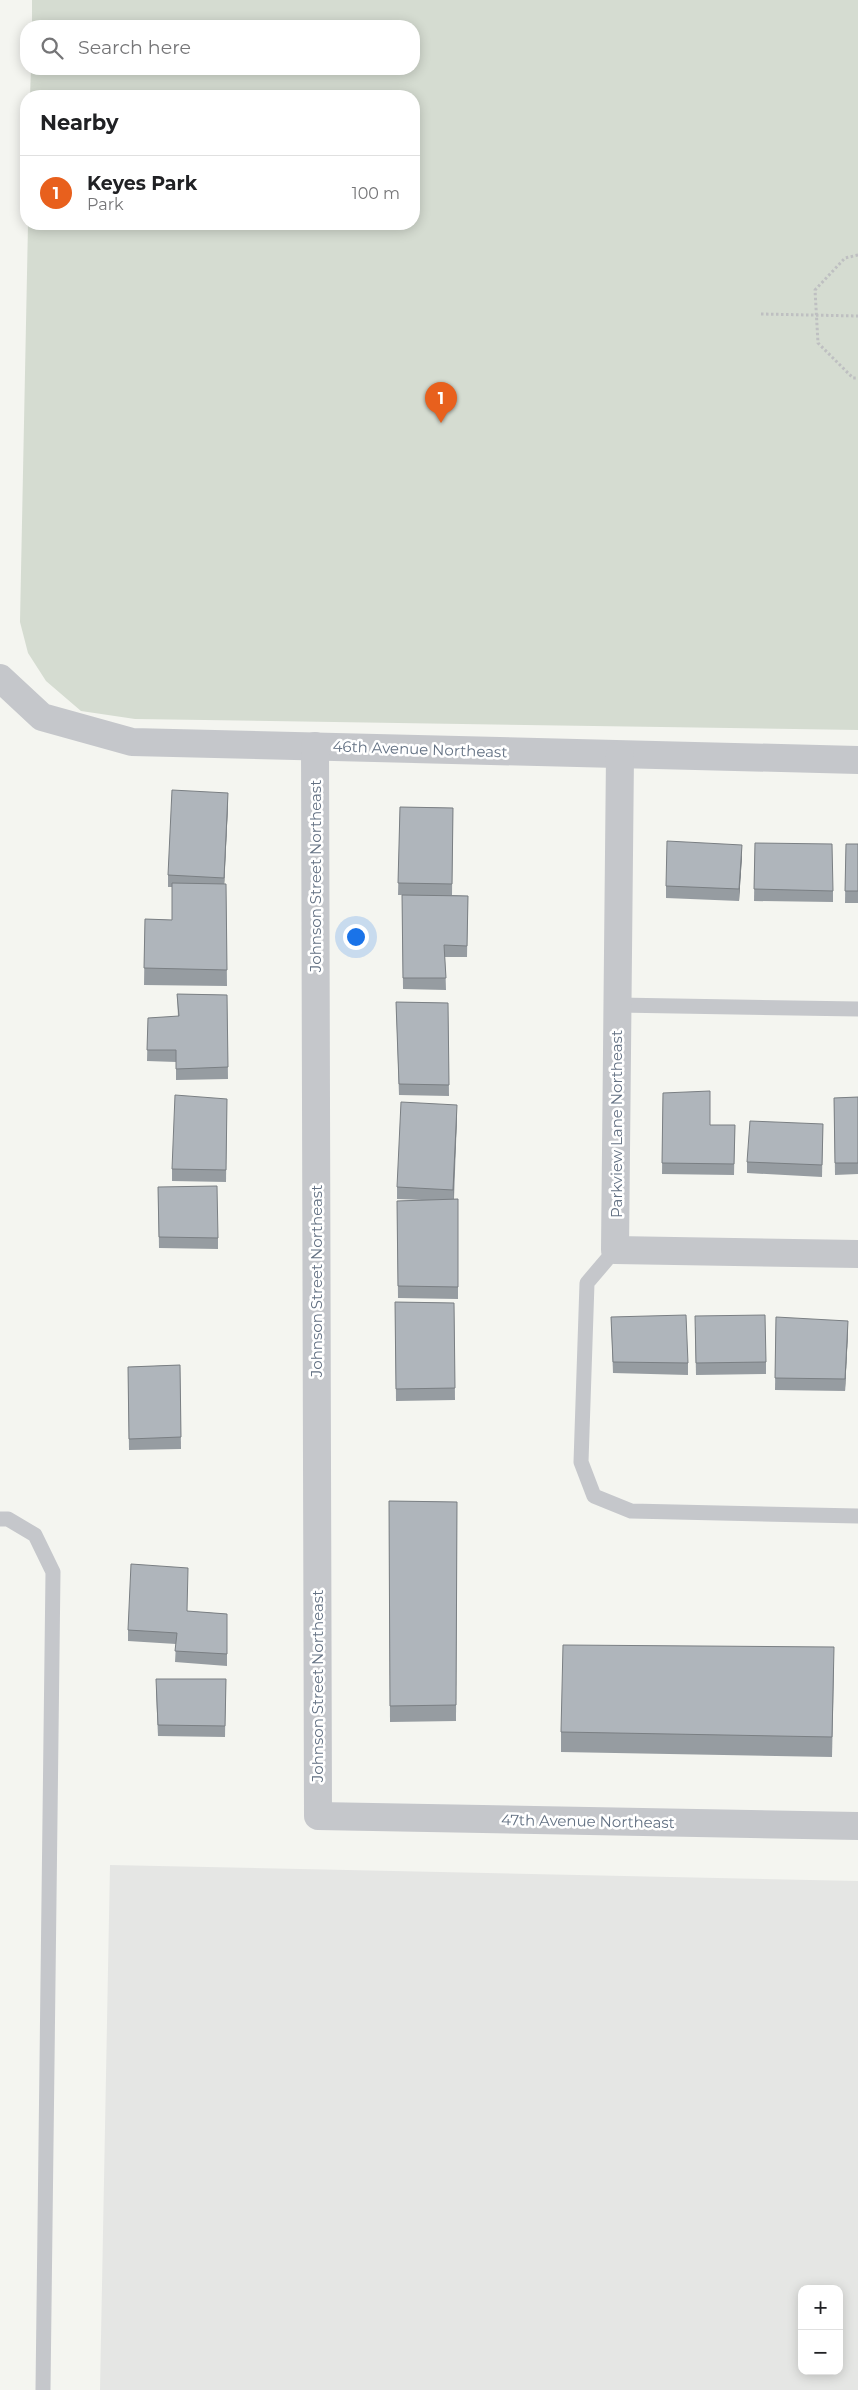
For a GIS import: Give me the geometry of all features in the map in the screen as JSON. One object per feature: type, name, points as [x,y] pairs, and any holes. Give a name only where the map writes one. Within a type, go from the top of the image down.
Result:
[{"type":"street","name":"46th Avenue Northeast","points":[[0,678],[42,717],[132,742],[858,760]]},
{"type":"street","name":"Johnson Street Northeast","points":[[314,746],[318,1816]]},
{"type":"street","name":"Parkview Lane Northeast","points":[[615,1250],[620,755]]},
{"type":"street","points":[[615,1250],[858,1254]]},
{"type":"street","name":"47th Avenue Northeast","points":[[318,1816],[858,1826]]},
{"type":"lane","points":[[617,1005],[858,1009]]},
{"type":"lane","points":[[615,1250],[587,1283],[580,1462],[594,1496],[631,1511],[858,1516]]},
{"type":"lane","points":[[0,1519],[8,1519],[35,1535],[53,1572],[43,2390]]},
{"type":"path","points":[[858,255],[846,258],[815,290],[818,342],[853,378],[858,378]]},
{"type":"path","points":[[761,314],[858,316]]},
{"type":"shaded area","points":[[32,0],[858,0],[858,730],[135,719],[81,711],[46,681],[28,653],[20,622],[28,230],[420,230],[420,90],[30,90],[31,75],[420,75],[420,20],[32,20]]},
{"type":"shaded area","points":[[110,1865],[858,1881],[858,2390],[100,2390]]},
{"type":"building","points":[[172,790],[228,793],[224,878],[168,875]]},
{"type":"building","points":[[400,807],[453,808],[452,884],[398,883]]},
{"type":"building","points":[[667,841],[742,845],[739,889],[666,886]]},
{"type":"building","points":[[755,843],[832,844],[833,891],[754,889]]},
{"type":"building","points":[[846,844],[858,844],[858,891],[845,891]]},
{"type":"building","points":[[172,883],[226,884],[227,970],[144,968],[145,919],[172,920]]},
{"type":"building","points":[[402,895],[468,896],[467,946],[444,945],[446,978],[403,978]]},
{"type":"building","points":[[177,994],[227,995],[228,1067],[176,1069],[176,1050],[147,1050],[148,1018],[179,1016]]},
{"type":"building","points":[[396,1002],[448,1003],[449,1085],[399,1084]]},
{"type":"building","points":[[710,1091],[710,1125],[735,1125],[734,1164],[662,1163],[663,1093]]},
{"type":"building","points":[[175,1095],[227,1099],[226,1170],[172,1169]]},
{"type":"building","points":[[858,1097],[858,1163],[835,1163],[834,1098]]},
{"type":"building","points":[[401,1102],[457,1105],[453,1190],[397,1187]]},
{"type":"building","points":[[750,1121],[823,1124],[822,1165],[747,1162]]},
{"type":"building","points":[[217,1186],[218,1238],[159,1237],[158,1187]]},
{"type":"building","points":[[458,1199],[458,1287],[398,1286],[397,1201]]},
{"type":"building","points":[[395,1302],[454,1303],[455,1388],[396,1389]]},
{"type":"building","points":[[686,1315],[688,1363],[613,1362],[611,1317]]},
{"type":"building","points":[[765,1315],[766,1362],[696,1363],[695,1316]]},
{"type":"building","points":[[776,1317],[848,1321],[845,1379],[775,1378]]},
{"type":"building","points":[[180,1365],[181,1437],[129,1439],[128,1367]]},
{"type":"building","points":[[389,1501],[457,1502],[456,1705],[390,1706]]},
{"type":"building","points":[[131,1564],[188,1568],[187,1611],[227,1614],[227,1654],[175,1651],[177,1633],[128,1630]]},
{"type":"building","points":[[563,1645],[834,1647],[832,1737],[561,1732]]},
{"type":"building","points":[[156,1679],[226,1679],[225,1726],[158,1725]]},
{"type":"place","name":"Keyes Park","points":[[441,423]]}]
